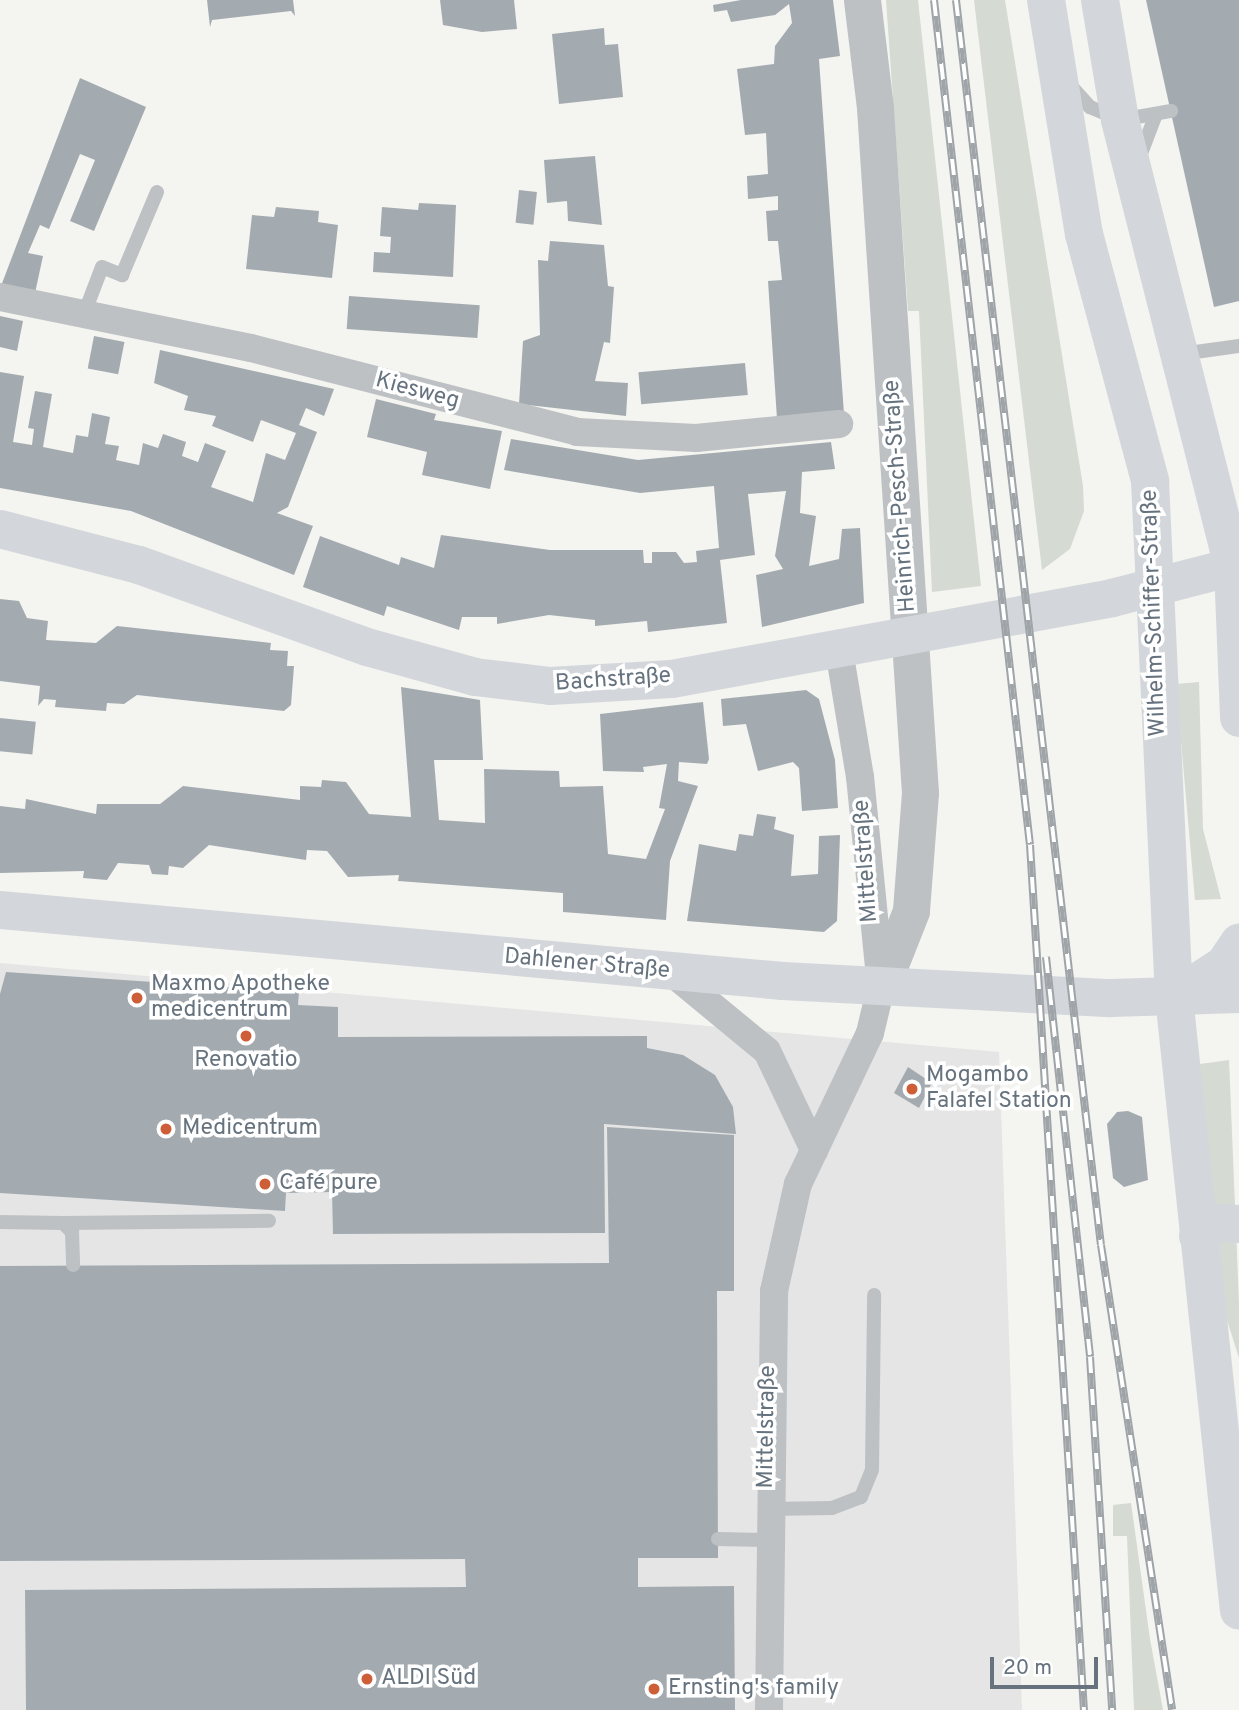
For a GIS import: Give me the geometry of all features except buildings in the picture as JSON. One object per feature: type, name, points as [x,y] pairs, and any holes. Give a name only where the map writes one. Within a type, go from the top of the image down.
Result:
[{"type":"main road","name":"Wilhelm-Schiffer-Straße","points":[[1046,0],[1051,50],[1084,234],[1150,481],[1157,582],[1157,695],[1174,998],[1239,1611]]},
{"type":"main road","points":[[1100,0],[1138,117],[1135,181],[1176,355],[1236,566],[1239,718]]},
{"type":"main road","name":"Bachstraße","points":[[0,529],[139,565],[367,647],[475,677],[550,686],[672,679],[838,644],[1112,597],[1157,582],[1236,566]]},
{"type":"main road","name":"Dahlener Straße","points":[[0,910],[671,972],[881,987],[1174,998],[1239,994]]},
{"type":"main road","points":[[1174,998],[1224,965],[1239,943]]},
{"type":"main road","points":[[1198,1236],[1218,1223],[1239,1224]]},
{"type":"street","name":"Heinrich-Pesch-Straße","points":[[862,0],[904,540],[920,793],[911,911],[881,987]]},
{"type":"street","name":"Kiesweg","points":[[0,297],[251,348],[577,432],[696,438],[839,424]]},
{"type":"street","name":"Mittelstraße","points":[[769,1710],[767,1509],[774,1291],[798,1184],[870,1033],[881,987],[862,789],[838,644]]},
{"type":"street","points":[[671,972],[767,1051],[814,1150]]},
{"type":"lane","points":[[1051,50],[1090,107],[1138,117],[1171,111]]},
{"type":"lane","points":[[84,314],[102,267],[122,275],[157,192]]},
{"type":"lane","points":[[1176,355],[1239,346]]},
{"type":"lane","points":[[0,1222],[269,1221]]},
{"type":"lane","points":[[63,1223],[72,1232],[74,1265]]},
{"type":"lane","points":[[767,1509],[832,1508],[861,1497],[872,1470],[874,1295]]},
{"type":"lane","points":[[718,1539],[768,1541]]},
{"type":"shaded area","points":[[886,0],[918,0],[981,586],[932,592],[919,311],[908,311]]},
{"type":"shaded area","points":[[974,0],[1005,0],[1083,486],[1084,511],[1070,549],[1042,570]]},
{"type":"shaded area","points":[[1199,682],[1203,829],[1221,899],[1195,900],[1176,684]]},
{"type":"shaded area","points":[[0,963],[999,1052],[1022,1710],[0,1710]]},
{"type":"shaded area","points":[[1229,1060],[1239,1358],[1221,1301],[1193,1065]]},
{"type":"shaded area","points":[[1131,1503],[1163,1710],[1134,1710],[1127,1536],[1113,1536],[1113,1505]]},
{"type":"railway","points":[[934,0],[1030,845],[1084,1710]]},
{"type":"railway","points":[[956,0],[1101,1245],[1172,1710]]},
{"type":"railway","points":[[1046,957],[1090,1357],[1112,1710]]},
{"type":"place","name":"Maxmo Apotheke medicentrum","points":[[137,998]]},
{"type":"place","name":"Renovatio","points":[[246,1036]]},
{"type":"place","name":"Mogambo Falafel Station","points":[[912,1089]]},
{"type":"place","name":"Medicentrum","points":[[166,1129]]},
{"type":"place","name":"Café pure","points":[[265,1184]]},
{"type":"place","name":"ALDI Süd","points":[[367,1679]]},
{"type":"place","name":"Ernsting's family","points":[[654,1689]]}]
